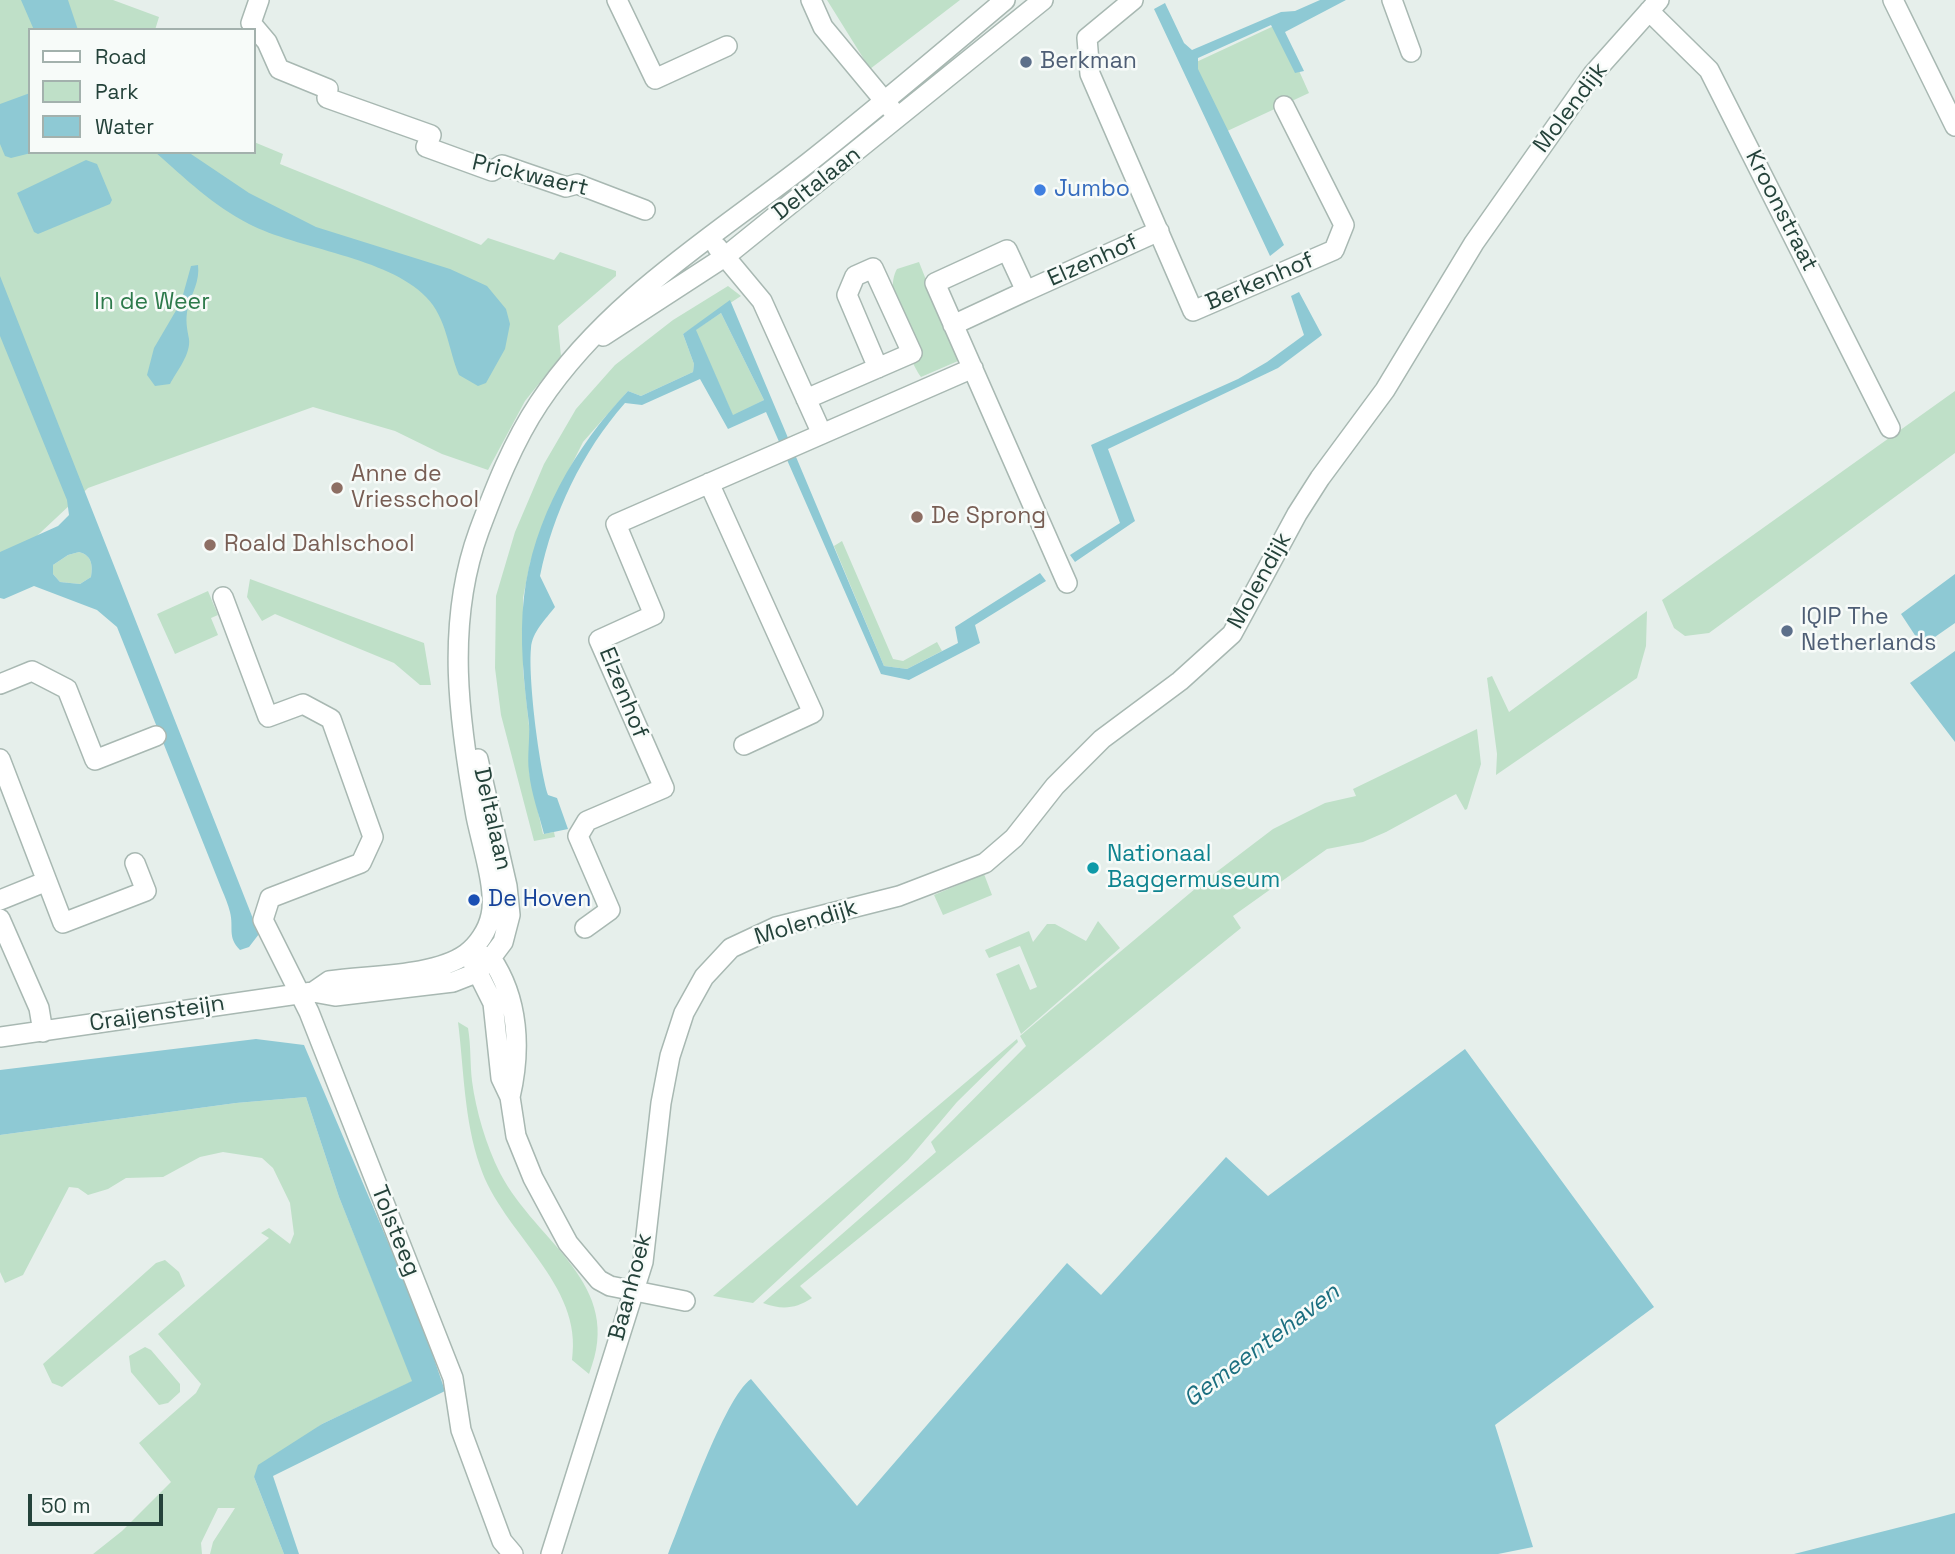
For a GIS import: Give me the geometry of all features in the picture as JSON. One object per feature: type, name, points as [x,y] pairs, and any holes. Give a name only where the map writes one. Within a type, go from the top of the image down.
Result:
[{"type":"street","name":"Prickwaert","points":[[255,28],[251,23],[259,0]]},
{"type":"street","points":[[617,0],[656,79],[727,46]]},
{"type":"street","points":[[811,0],[823,27],[899,118]]},
{"type":"street","name":"Deltalaan","points":[[469,952],[485,933],[492,903],[462,741],[463,719],[457,663],[466,567],[491,498],[525,428],[538,405],[579,352],[618,309],[808,162],[1005,0]]},
{"type":"street","name":"Deltalaan","points":[[579,352],[726,256],[1043,0]]},
{"type":"street","points":[[1133,0],[1087,38],[1090,74],[1159,231]]},
{"type":"street","points":[[1392,0],[1411,52]]},
{"type":"street","points":[[1893,0],[1955,126]]},
{"type":"street","name":"Kroonstraat","points":[[1654,5],[1709,70],[1890,428]]},
{"type":"street","name":"Molendijk","points":[[684,1013],[704,977],[731,948],[776,927],[899,896],[985,863],[1014,838],[1055,786],[1102,739],[1180,681],[1233,634],[1297,514],[1385,390],[1474,243],[1593,74],[1654,5]]},
{"type":"street","name":"Prickwaert","points":[[256,29],[267,42],[279,69],[328,89],[327,98],[431,135],[426,146],[492,171],[502,165],[566,187],[577,184],[645,210]]},
{"type":"street","name":"Berkenhof","points":[[1159,231],[1193,311],[1334,250],[1344,226],[1284,106]]},
{"type":"street","name":"Elzenhof","points":[[954,324],[1159,231]]},
{"type":"street","points":[[708,237],[762,301],[822,434]]},
{"type":"street","name":"Elzenhof","points":[[1026,291],[1007,250],[935,283],[1067,583]]},
{"type":"street","points":[[806,399],[878,368],[912,353],[873,268],[855,276],[847,295],[878,368]]},
{"type":"street","name":"Elzenhof","points":[[585,929],[610,910],[578,836],[587,821],[664,788],[599,640],[654,615],[617,524],[973,368]]},
{"type":"street","points":[[709,483],[813,713],[744,745]]},
{"type":"street","name":"Tolsteeg","points":[[223,597],[268,717],[303,704],[331,719],[373,837],[361,863],[270,898],[263,913],[263,920],[305,993],[309,1012],[453,1378],[461,1430],[502,1541],[513,1554]]},
{"type":"street","points":[[0,684],[32,671],[67,689],[95,760],[156,736]]},
{"type":"street","name":"Deltalaan","points":[[463,719],[473,739],[507,886],[510,915],[503,942],[491,958]]},
{"type":"street","points":[[0,759],[63,923],[146,891],[135,863]]},
{"type":"street","points":[[0,900],[47,881]]},
{"type":"street","points":[[0,919],[39,1008],[43,1032]]},
{"type":"street","points":[[469,952],[491,958],[506,980],[515,1010],[514,1077],[510,1097]]},
{"type":"street","points":[[469,952],[476,972],[493,1003],[501,1078],[510,1097],[516,1136],[533,1178],[568,1242],[599,1280],[685,1301]]},
{"type":"street","name":"Craijensteijn","points":[[305,993],[329,981],[448,965],[469,952]]},
{"type":"street","name":"Craijensteijn","points":[[0,1037],[305,993],[335,996],[443,984],[476,972],[491,958]]},
{"type":"street","name":"Baanhoek","points":[[551,1554],[643,1262],[663,1091],[670,1056],[684,1013]]},
{"type":"green space","name":"In de Weer","points":[[0,0],[113,0],[159,17],[156,28],[28,28],[28,154],[256,154],[256,143],[283,154],[280,164],[481,245],[488,238],[554,260],[560,252],[616,271],[616,276],[558,326],[561,356],[525,401],[488,470],[442,454],[395,431],[313,407],[88,488],[23,549],[0,555]]},
{"type":"green space","points":[[827,0],[960,0],[870,69]]},
{"type":"green space","points":[[1278,24],[1309,93],[1223,133],[1192,64]]},
{"type":"green space","points":[[919,262],[958,361],[921,377],[903,339],[894,307],[893,292],[893,279],[897,269]]},
{"type":"green space","points":[[728,286],[741,296],[683,334],[694,364],[693,372],[641,396],[628,391],[583,442],[547,514],[530,563],[523,598],[523,670],[530,735],[529,771],[543,834],[554,832],[555,837],[534,841],[501,715],[495,668],[496,596],[515,532],[544,464],[576,409],[615,365],[673,320]]},
{"type":"green space","points":[[721,313],[764,400],[733,416],[695,330]]},
{"type":"green space","points":[[1955,391],[1955,453],[1709,633],[1685,636],[1674,628],[1662,600]]},
{"type":"green space","points":[[842,541],[893,659],[903,661],[937,642],[942,651],[907,669],[884,666],[834,546]]},
{"type":"green space","points":[[79,552],[91,562],[91,577],[80,584],[60,582],[53,574],[53,565],[68,555]]},
{"type":"green space","points":[[250,579],[424,643],[431,685],[420,685],[394,663],[275,614],[262,621],[247,597]]},
{"type":"green space","points":[[208,591],[218,615],[211,618],[218,635],[175,654],[157,614]]},
{"type":"green space","points":[[1647,611],[1646,646],[1637,678],[1496,775],[1497,754],[1487,678],[1492,676],[1509,712]]},
{"type":"green space","points":[[1477,729],[1481,764],[1467,809],[1465,810],[1456,794],[1363,842],[1327,849],[1233,916],[1241,928],[800,1286],[812,1298],[788,1307],[763,1303],[936,1152],[931,1142],[1026,1046],[1020,1036],[1202,883],[1273,829],[1325,803],[1356,796],[1353,789]]},
{"type":"green space","points":[[984,874],[992,895],[943,915],[934,895]]},
{"type":"green space","points":[[1098,921],[1120,948],[1021,1034],[996,974],[1019,964],[1030,990],[1037,987],[1020,946],[989,958],[985,950],[1029,931],[1033,942],[1047,924],[1055,924],[1086,941]]},
{"type":"green space","points":[[458,1022],[468,1028],[476,1104],[500,1173],[516,1198],[572,1266],[587,1289],[596,1314],[597,1342],[589,1374],[572,1360],[572,1333],[566,1307],[554,1283],[505,1214],[480,1166],[468,1113]]},
{"type":"green space","points":[[1017,1039],[1018,1042],[957,1102],[908,1160],[753,1303],[713,1296]]},
{"type":"green space","points":[[306,1097],[339,1197],[413,1381],[322,1424],[254,1477],[284,1554],[210,1554],[213,1542],[235,1508],[218,1508],[201,1543],[202,1554],[93,1554],[122,1531],[171,1482],[139,1443],[196,1393],[201,1384],[158,1334],[269,1238],[261,1233],[269,1228],[290,1244],[294,1234],[290,1203],[273,1168],[262,1158],[223,1152],[200,1157],[163,1177],[126,1178],[108,1189],[88,1195],[78,1188],[69,1187],[23,1275],[5,1283],[0,1272],[0,1135],[236,1103]]},
{"type":"green space","points":[[165,1260],[179,1272],[185,1286],[62,1387],[52,1383],[43,1364],[156,1263]]},
{"type":"green space","points":[[145,1347],[151,1350],[180,1384],[180,1392],[168,1403],[159,1405],[131,1372],[129,1356]]},
{"type":"water","points":[[21,0],[68,0],[77,28],[33,28]]},
{"type":"water","points":[[1320,0],[1346,0],[1285,32],[1304,71],[1295,73],[1271,25],[1198,58],[1198,69],[1284,245],[1270,256],[1154,9],[1165,3],[1184,43],[1192,50],[1281,12],[1295,11]]},
{"type":"water","points":[[28,94],[28,154],[11,158],[5,156],[0,144],[0,104]]},
{"type":"water","points":[[157,154],[191,154],[249,193],[316,227],[450,269],[487,286],[506,309],[510,324],[505,349],[486,383],[478,386],[459,375],[438,314],[426,297],[409,283],[366,263],[269,233],[249,224],[211,200]]},
{"type":"water","points":[[86,160],[97,164],[112,200],[110,204],[38,234],[34,232],[17,193]]},
{"type":"water","points":[[198,265],[197,282],[187,312],[188,351],[170,384],[155,386],[147,375],[154,348],[181,302],[191,266]]},
{"type":"water","points":[[0,276],[259,934],[249,947],[240,950],[234,941],[226,901],[117,627],[97,610],[34,586],[4,599],[0,598],[0,552],[58,526],[69,515],[67,500],[0,336]],"holes":[[[79,552],[91,562],[91,577],[80,584],[60,582],[53,574],[53,565],[68,555]]]},
{"type":"water","points":[[1299,292],[1322,335],[1278,368],[1108,449],[1135,521],[1075,562],[1070,555],[1120,523],[1091,445],[1238,379],[1304,335],[1291,296]]},
{"type":"water","points":[[730,300],[884,666],[907,669],[958,643],[955,627],[1040,573],[1046,581],[975,625],[980,643],[909,680],[881,674],[766,412],[728,429],[700,379],[642,405],[625,403],[595,442],[571,484],[553,529],[540,576],[555,607],[540,626],[532,642],[530,662],[535,722],[548,795],[557,798],[568,829],[544,834],[533,796],[528,760],[529,724],[522,644],[524,597],[529,568],[547,512],[559,486],[574,460],[609,413],[628,391],[641,396],[693,372],[694,364],[683,334]],"holes":[[[721,313],[764,400],[733,415],[696,330]]]},
{"type":"water","points":[[1955,574],[1955,623],[1922,646],[1901,614]]},
{"type":"water","points":[[1955,651],[1955,742],[1910,683]]},
{"type":"water","points":[[256,1039],[304,1045],[420,1317],[445,1391],[273,1476],[299,1554],[284,1554],[254,1477],[258,1465],[322,1424],[412,1381],[339,1197],[306,1097],[236,1103],[0,1135],[0,1070]]},
{"type":"water","name":"Gemeentehaven","points":[[1465,1049],[1654,1307],[1495,1425],[1533,1547],[1498,1554],[668,1554],[717,1433],[740,1390],[751,1379],[857,1506],[1067,1263],[1101,1295],[1226,1157],[1268,1196]]},
{"type":"water","points":[[1955,1513],[1955,1554],[1794,1554],[1936,1518]]},
{"type":"place","name":"Berkman","points":[[1026,62]]},
{"type":"place","name":"Jumbo","points":[[1040,190]]},
{"type":"place","name":"Anne de Vriesschool","points":[[337,488]]},
{"type":"place","name":"De Sprong","points":[[917,517]]},
{"type":"place","name":"Roald Dahlschool","points":[[210,545]]},
{"type":"place","name":"IQIP The Netherlands","points":[[1787,631]]},
{"type":"place","name":"Nationaal Baggermuseum","points":[[1093,868]]},
{"type":"place","name":"De Hoven","points":[[474,900]]}]
